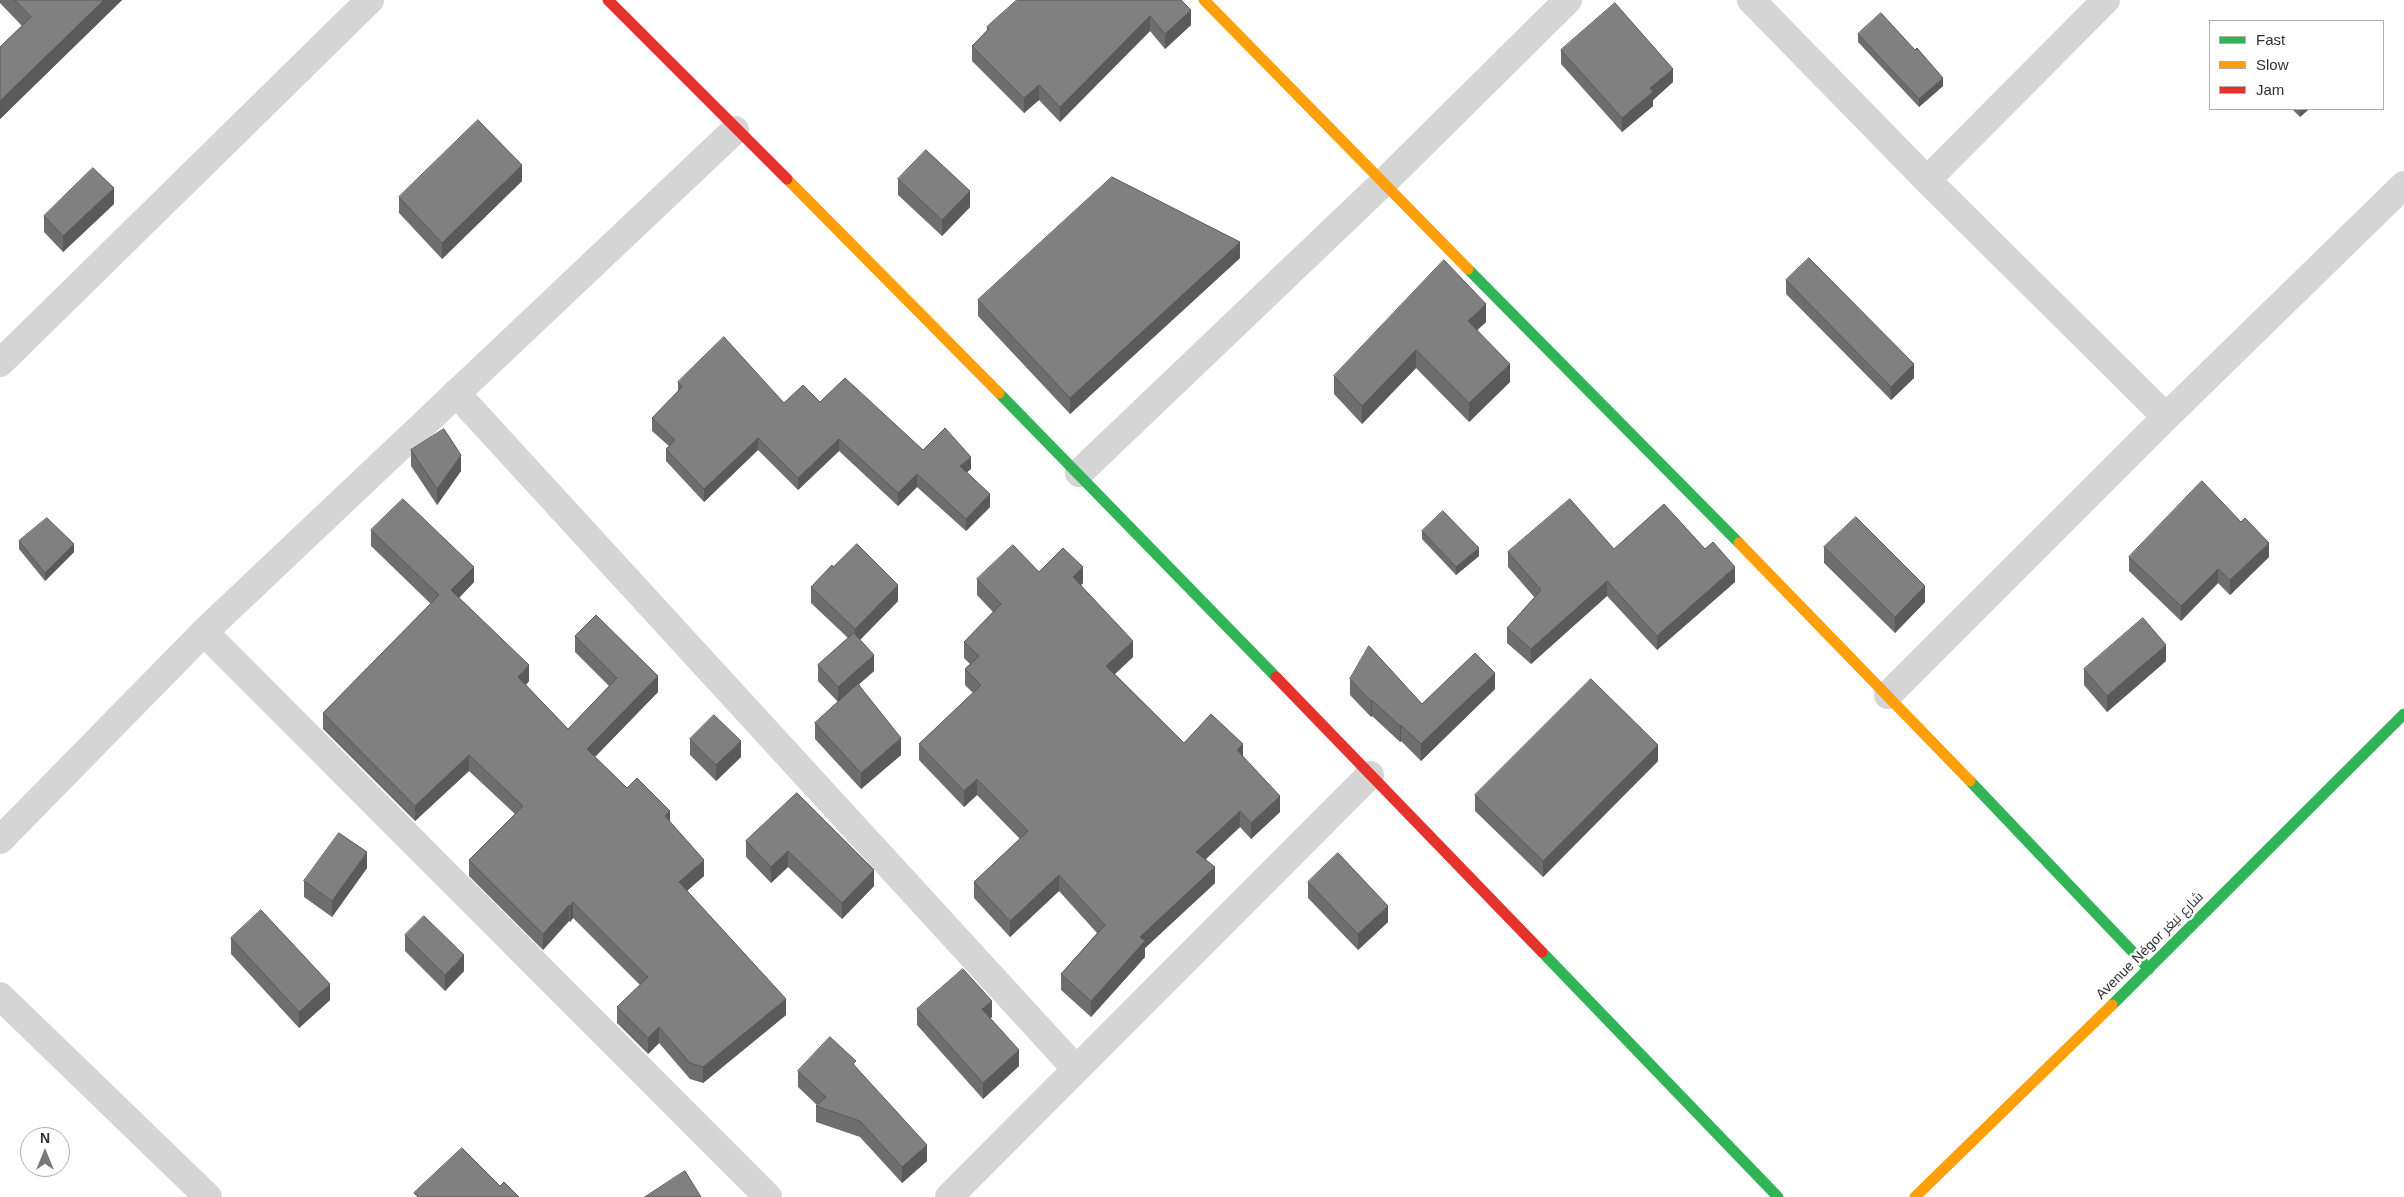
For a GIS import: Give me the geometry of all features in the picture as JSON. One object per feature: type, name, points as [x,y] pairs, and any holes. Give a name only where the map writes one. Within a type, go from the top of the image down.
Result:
[{"type":"street","points":[[0,364],[370,0]]},
{"type":"street","points":[[608,0],[735,130],[1079,473],[1778,1197]]},
{"type":"street","points":[[1204,0],[1888,695],[2149,969]]},
{"type":"street","points":[[1079,473],[1384,182],[1568,0]]},
{"type":"street","points":[[1751,0],[1926,180],[2166,417]]},
{"type":"street","points":[[1926,180],[2106,0]]},
{"type":"street","points":[[0,840],[204,632],[735,130]]},
{"type":"street","points":[[1888,695],[2166,417],[2404,185]]},
{"type":"street","points":[[456,393],[1076,1069]]},
{"type":"street","points":[[204,632],[768,1197]]},
{"type":"street","name":"Avenue Négor شارع نيغر","points":[[1915,1197],[2149,969],[2404,714]]},
{"type":"street","points":[[949,1197],[1370,775]]},
{"type":"street","points":[[0,996],[208,1197]]},
{"type":"building","points":[[15,0],[104,0],[0,101],[0,47],[31,17]]},
{"type":"building","points":[[1017,0],[1181,0],[1191,10],[1165,34],[1150,16],[1060,107],[1039,85],[1024,98],[972,46],[989,29],[987,27]]},
{"type":"building","points":[[1615,3],[1673,69],[1650,88],[1653,92],[1622,118],[1561,50]]},
{"type":"building","points":[[1881,13],[1915,50],[1917,48],[1943,78],[1919,99],[1858,34]]},
{"type":"building","points":[[478,120],[522,165],[442,243],[399,197]]},
{"type":"building","points":[[926,150],[970,191],[942,220],[898,179]]},
{"type":"building","points":[[93,168],[114,188],[63,236],[44,216]]},
{"type":"building","points":[[1112,177],[1240,242],[1070,398],[978,300]]},
{"type":"building","points":[[1809,258],[1914,364],[1891,387],[1786,280]]},
{"type":"building","points":[[1444,260],[1486,304],[1468,321],[1510,364],[1469,403],[1416,350],[1362,406],[1334,376]]},
{"type":"building","points":[[724,337],[784,403],[803,385],[820,402],[845,378],[923,450],[945,428],[971,457],[960,466],[990,494],[966,519],[917,474],[898,493],[839,439],[798,478],[758,438],[704,489],[666,449],[675,440],[652,418],[682,387],[678,382]]},
{"type":"building","points":[[444,429],[461,455],[437,489],[411,450]]},
{"type":"building","points":[[2202,481],[2241,522],[2245,518],[2269,543],[2230,580],[2218,569],[2181,606],[2129,557]]},
{"type":"building","points":[[403,499],[474,567],[451,590],[529,665],[518,677],[568,729],[617,678],[575,636],[596,615],[658,676],[587,749],[627,788],[637,778],[670,811],[665,816],[704,860],[679,882],[786,999],[703,1067],[690,1063],[659,1027],[648,1038],[617,1007],[648,977],[573,902],[543,934],[469,860],[523,806],[469,755],[415,806],[323,713],[439,595],[371,530]]},
{"type":"building","points":[[1570,499],[1614,549],[1664,504],[1705,549],[1713,542],[1735,567],[1657,636],[1607,581],[1531,649],[1507,628],[1541,590],[1508,552]]},
{"type":"building","points":[[1443,511],[1479,548],[1456,567],[1422,531]]},
{"type":"building","points":[[1856,517],[1925,586],[1895,617],[1824,547]]},
{"type":"building","points":[[47,518],[74,544],[45,573],[19,541]]},
{"type":"building","points":[[857,544],[898,585],[855,629],[811,587],[832,565],[833,567]]},
{"type":"building","points":[[1013,545],[1039,572],[1063,548],[1083,567],[1073,577],[1133,641],[1106,666],[1184,743],[1211,714],[1243,744],[1237,750],[1280,796],[1251,823],[1240,811],[1196,852],[1215,867],[1140,937],[1145,941],[1091,1001],[1061,974],[1105,925],[1059,875],[1010,921],[974,882],[1028,831],[977,779],[964,791],[919,744],[981,685],[965,669],[979,656],[964,642],[1001,604],[977,579]]},
{"type":"building","points":[[2143,618],[2166,645],[2107,696],[2084,669]]},
{"type":"building","points":[[854,633],[874,655],[838,687],[818,665]]},
{"type":"building","points":[[1369,646],[1422,704],[1475,653],[1495,673],[1421,744],[1371,701],[1350,679]]},
{"type":"building","points":[[1591,679],[1658,745],[1543,861],[1475,795]]},
{"type":"building","points":[[858,684],[901,738],[861,773],[815,723]]},
{"type":"building","points":[[714,715],[741,741],[716,765],[690,739]]},
{"type":"building","points":[[797,793],[874,870],[842,903],[788,851],[771,867],[746,841]]},
{"type":"building","points":[[339,833],[367,852],[332,901],[304,881]]},
{"type":"building","points":[[1338,853],[1388,906],[1358,934],[1308,882]]},
{"type":"building","points":[[261,910],[330,984],[299,1012],[231,938]]},
{"type":"building","points":[[424,916],[464,955],[445,975],[405,935]]},
{"type":"building","points":[[963,969],[992,1001],[982,1009],[1019,1050],[983,1083],[917,1009]]},
{"type":"building","points":[[830,1037],[856,1061],[853,1064],[927,1145],[902,1167],[860,1121],[816,1106],[826,1097],[798,1071]]},
{"type":"building","points":[[462,1148],[500,1186],[504,1182],[519,1197],[418,1197],[414,1193]]},
{"type":"building","points":[[685,1171],[701,1197],[645,1197]]},
{"type":"traffic: fast","points":[[1468,269],[1739,543]]},
{"type":"traffic: fast","points":[[999,393],[1276,677]]},
{"type":"traffic: fast","points":[[2112,1005],[2404,714]]},
{"type":"traffic: fast","points":[[1970,781],[2149,969]]},
{"type":"traffic: fast","points":[[1542,952],[1778,1197]]},
{"type":"traffic: slow","points":[[1204,0],[1468,269]]},
{"type":"traffic: slow","points":[[787,179],[999,393]]},
{"type":"traffic: slow","points":[[1739,543],[1970,781]]},
{"type":"traffic: slow","points":[[1915,1197],[2112,1005]]},
{"type":"traffic: jam","points":[[608,0],[787,179]]},
{"type":"traffic: jam","points":[[1276,677],[1542,952]]}]
